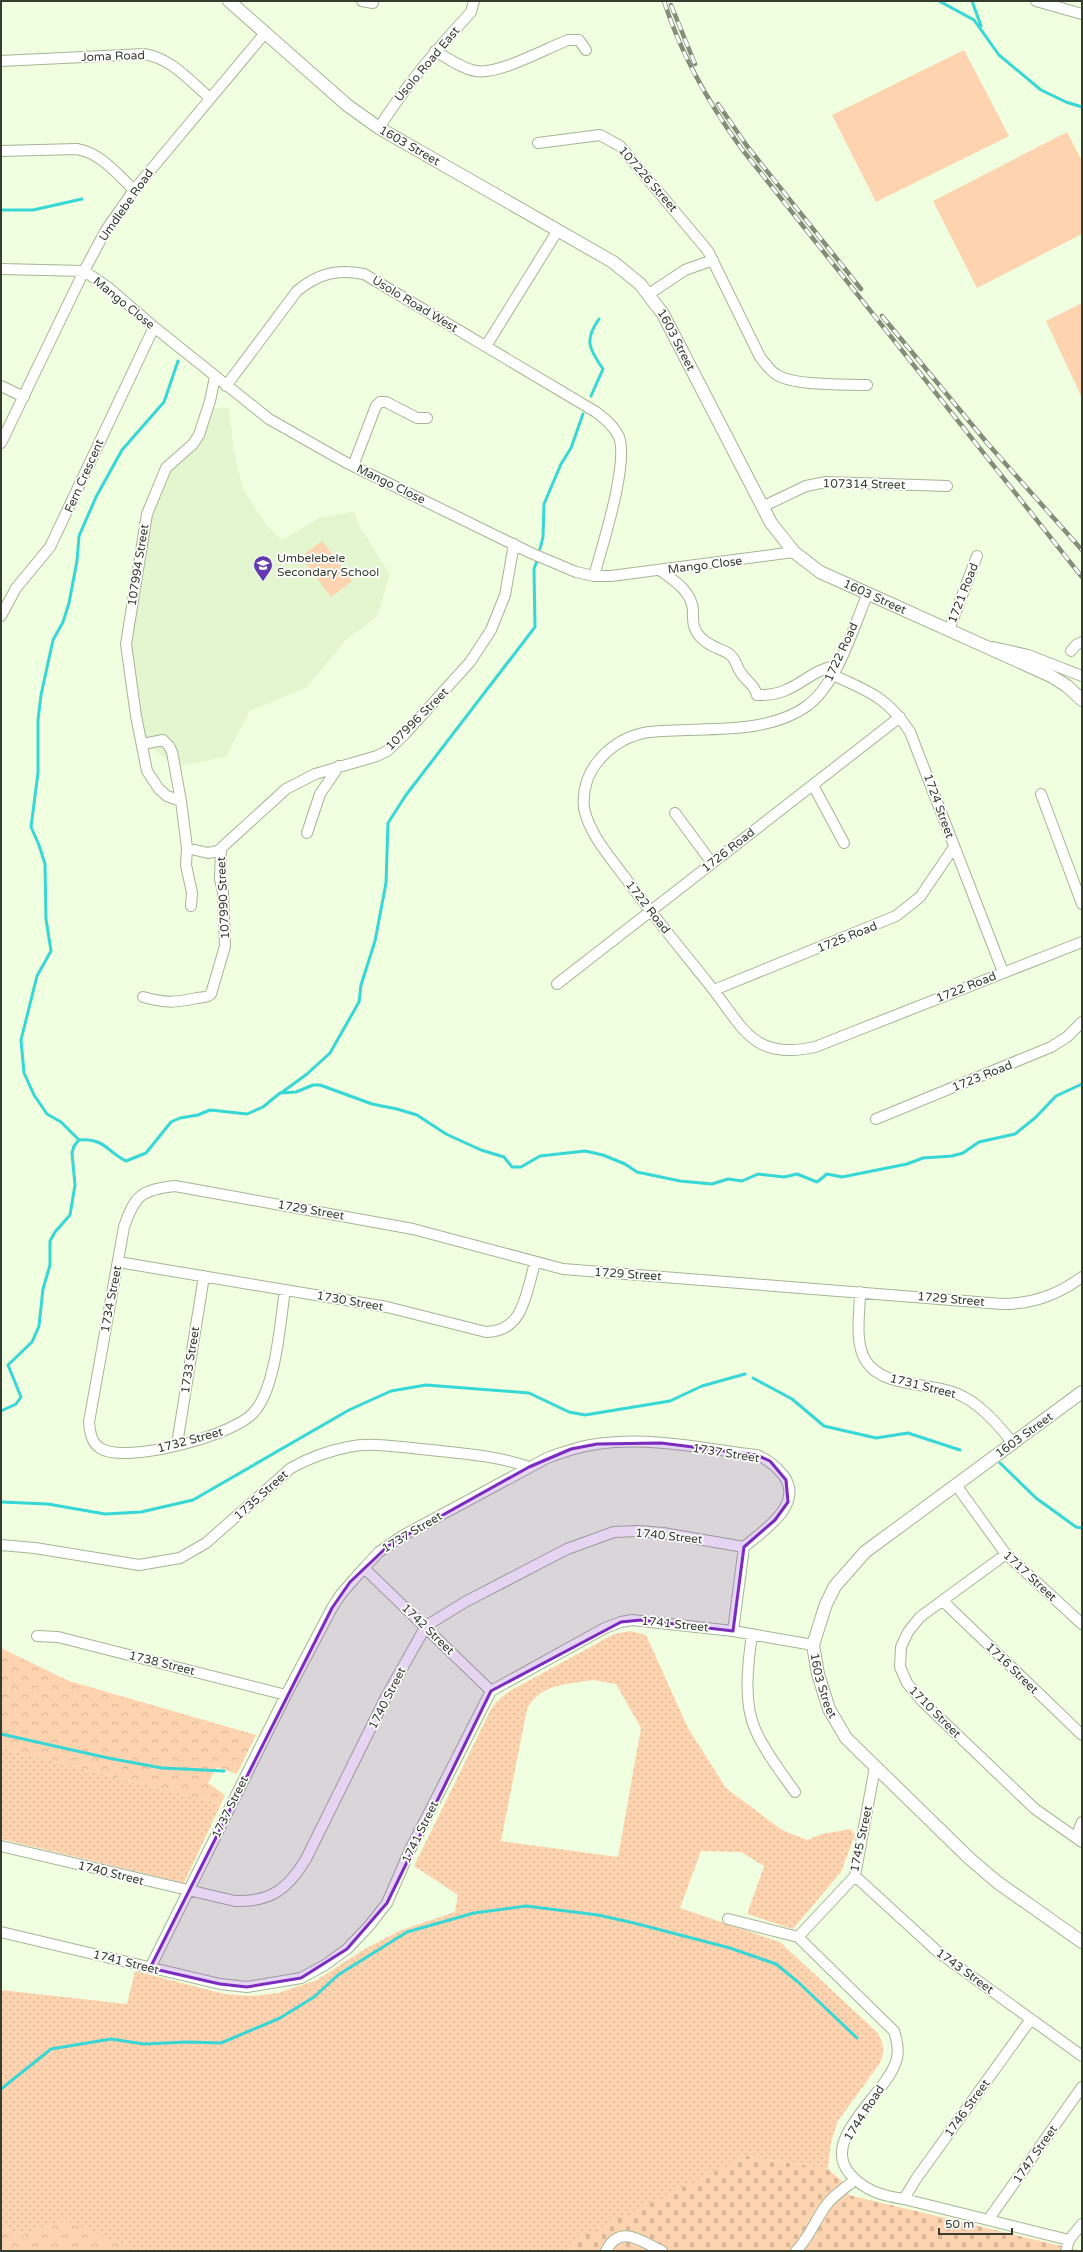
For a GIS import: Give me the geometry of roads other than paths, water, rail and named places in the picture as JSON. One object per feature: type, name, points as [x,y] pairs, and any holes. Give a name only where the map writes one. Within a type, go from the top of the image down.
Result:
[{"type":"street","name":"1603 Street","points":[[229,1],[347,105],[379,128],[613,262],[636,280],[649,294],[663,314],[762,507],[771,523],[794,552],[820,572],[1051,676],[1067,686],[1082,700]]},
{"type":"street","points":[[362,1],[373,3]]},
{"type":"street","name":"Usolo Road East","points":[[379,128],[400,94],[435,51],[471,12],[474,1]]},
{"type":"street","points":[[1036,1],[1082,14]]},
{"type":"street","name":"Umdlebe Road","points":[[1,443],[84,271],[106,230],[134,190],[265,33]]},
{"type":"street","points":[[435,51],[465,68],[484,72],[498,69],[568,40],[579,40],[586,50]]},
{"type":"street","name":"Joma Road","points":[[1,61],[144,54],[154,55],[170,63],[210,98]]},
{"type":"street","name":"107226 Street","points":[[538,143],[592,135],[600,135],[614,141],[620,146],[702,242],[713,260],[760,357],[777,375],[794,381],[867,385]]},
{"type":"street","points":[[1,151],[86,150],[101,159],[134,190]]},
{"type":"street","points":[[486,346],[558,230]]},
{"type":"street","points":[[649,294],[685,270],[713,260]]},
{"type":"street","name":"Mango Close","points":[[1,269],[84,271],[109,288],[226,386],[269,419],[353,466],[514,544],[576,572],[594,576],[611,576],[661,571],[794,552]]},
{"type":"street","name":"Usolo Road West","points":[[226,386],[297,291],[308,283],[336,272],[347,271],[364,274],[596,412],[614,428],[619,438],[620,465],[594,576]]},
{"type":"street","name":"Fern Crescent","points":[[1,616],[16,588],[50,547],[154,327]]},
{"type":"street","name":"107994 Street","points":[[181,801],[168,796],[159,789],[147,771],[143,744],[136,716],[126,644],[147,514],[166,468],[193,444],[199,435],[210,401],[215,376]]},
{"type":"street","points":[[1,386],[24,397]]},
{"type":"street","points":[[353,466],[376,406],[380,402],[386,402],[417,418],[427,418]]},
{"type":"street","name":"107314 Street","points":[[762,507],[806,486],[826,482],[947,486]]},
{"type":"street","name":"107996 Street","points":[[221,850],[229,840],[286,789],[315,774],[377,756],[387,751],[436,701],[470,662],[491,630],[505,595],[514,544]]},
{"type":"street","name":"1721 Road","points":[[949,630],[977,556]]},
{"type":"street","points":[[661,571],[674,580],[687,594],[692,604],[695,630],[709,645],[728,653],[734,659],[741,674],[751,683],[757,695],[771,696],[788,690],[824,669],[835,671]]},
{"type":"street","name":"1722 Road","points":[[868,593],[835,671],[809,704],[781,720],[750,726],[637,734],[615,744],[597,762],[585,785],[584,804],[589,822],[607,854],[650,912],[714,990],[739,1024],[761,1045],[782,1050],[803,1049],[815,1046],[1082,942]]},
{"type":"street","points":[[1071,650],[1082,642]]},
{"type":"street","points":[[989,647],[996,647],[1028,655],[1082,676]]},
{"type":"street","name":"1724 Street","points":[[835,671],[874,693],[892,707],[910,732],[1003,972]]},
{"type":"street","name":"1726 Road","points":[[557,984],[900,717]]},
{"type":"street","points":[[143,744],[163,740],[169,746],[181,801],[187,848],[186,865],[192,893],[191,906]]},
{"type":"street","points":[[307,833],[320,794],[339,766]]},
{"type":"street","points":[[813,785],[844,843]]},
{"type":"street","points":[[1041,794],[1082,904]]},
{"type":"street","points":[[675,813],[712,863]]},
{"type":"street","points":[[187,848],[208,854],[221,850]]},
{"type":"street","name":"1725 Road","points":[[714,990],[885,922],[896,916],[920,897],[954,848]]},
{"type":"street","name":"107990 Street","points":[[143,997],[166,1003],[182,1002],[209,997],[211,994],[225,946],[223,892],[220,879],[221,850]]},
{"type":"street","name":"1723 Road","points":[[876,1119],[1051,1048],[1067,1037],[1082,1022]]},
{"type":"street","name":"1734 Street","points":[[94,1442],[89,1422],[124,1227],[130,1208],[136,1200],[147,1191],[175,1186]]},
{"type":"street","name":"1729 Street","points":[[175,1186],[413,1229],[535,1263],[563,1269],[1017,1304],[1048,1297],[1082,1277]]},
{"type":"street","name":"1730 Street","points":[[118,1262],[387,1308],[486,1332],[496,1332],[506,1329],[518,1317],[535,1263]]},
{"type":"street","name":"1733 Street","points":[[177,1444],[204,1276]]},
{"type":"street","name":"1732 Street","points":[[94,1442],[105,1451],[123,1455],[205,1438],[230,1429],[254,1413],[264,1395],[272,1373],[285,1290]]},
{"type":"street","name":"1731 Street","points":[[860,1292],[860,1343],[866,1362],[871,1368],[887,1378],[964,1397],[984,1412],[1013,1443]]},
{"type":"street","name":"1603 Street","points":[[1082,1392],[865,1552],[847,1570],[835,1586],[826,1604],[814,1645],[818,1674],[829,1709],[846,1738],[969,1858],[998,1882],[1082,1942]]},
{"type":"street","name":"1737 Street","points":[[150,1968],[190,1892],[286,1694],[332,1608],[340,1594],[379,1552],[402,1536],[529,1467],[571,1450],[597,1444],[628,1442],[661,1443],[758,1455],[770,1461],[786,1480],[789,1489],[788,1502],[775,1520],[744,1547]]},
{"type":"street","name":"1735 Street","points":[[1,1545],[35,1548],[139,1565],[180,1558],[206,1543],[291,1468],[306,1460],[349,1447],[374,1445],[447,1452],[512,1461],[529,1467]]},
{"type":"street","name":"1717 Street","points":[[956,1485],[1006,1554],[1082,1624]]},
{"type":"street","name":"1740 Street","points":[[1,1846],[190,1892],[235,1901],[251,1902],[266,1898],[283,1889],[295,1877],[386,1697],[426,1626],[465,1602],[567,1548],[614,1532],[638,1531],[663,1533],[744,1547]]},
{"type":"street","points":[[733,1631],[744,1547]]},
{"type":"street","name":"1710 Street","points":[[1006,1554],[920,1617],[905,1637],[901,1648],[900,1667],[907,1684],[922,1701],[1035,1809],[1079,1840]]},
{"type":"street","name":"1742 Street","points":[[364,1568],[426,1626],[491,1691]]},
{"type":"street","name":"1716 Street","points":[[941,1602],[946,1604],[1082,1735]]},
{"type":"street","name":"1741 Street","points":[[1,1932],[220,1984],[246,1987],[301,1978],[325,1965],[347,1950],[369,1926],[386,1903],[410,1850],[491,1691],[605,1628],[621,1622],[641,1620],[733,1631],[814,1645]]},
{"type":"street","points":[[752,1634],[747,1666],[747,1682],[754,1728],[770,1756],[795,1792]]},
{"type":"street","name":"1738 Street","points":[[37,1636],[58,1637],[286,1694]]},
{"type":"street","name":"1745 Street","points":[[798,1937],[855,1876],[875,1767]]},
{"type":"street","points":[[1079,1840],[1082,1822]]},
{"type":"street","name":"1743 Street","points":[[855,1876],[933,1948],[1082,2056]]},
{"type":"street","name":"1744 Road","points":[[728,1919],[798,1937],[894,2031],[898,2045],[897,2059],[891,2071],[850,2130],[842,2148],[842,2160],[855,2180],[863,2187],[885,2196],[904,2199],[1069,2240]]},
{"type":"street","name":"1746 Street","points":[[904,2199],[916,2179],[1031,2019]]},
{"type":"street","name":"1747 Street","points":[[988,2220],[1082,2087]]},
{"type":"street","points":[[796,2251],[813,2229],[825,2207],[832,2198],[855,2180]]},
{"type":"street","points":[[1066,2251],[1069,2240],[1082,2224]]},
{"type":"street","points":[[606,2251],[616,2239],[625,2236],[638,2238],[662,2251]]},
{"type":"waterway","points":[[939,1],[974,20],[999,55],[1041,90],[1066,102],[1082,107]]},
{"type":"waterway","points":[[972,1],[981,26]]},
{"type":"waterway","points":[[1,210],[33,210],[82,199]]},
{"type":"waterway","points":[[591,396],[603,369],[594,356],[590,344],[591,333],[599,319]]},
{"type":"waterway","points":[[79,1140],[61,1122],[47,1114],[34,1095],[24,1073],[21,1040],[37,976],[51,951],[46,919],[45,864],[31,827],[38,773],[38,720],[41,695],[53,640],[63,622],[69,603],[77,561],[79,536],[96,497],[122,450],[164,402],[178,361]]},
{"type":"waterway","points":[[540,549],[543,537],[544,504],[561,464],[571,448],[583,414]]},
{"type":"waterway","points":[[281,1093],[307,1074],[330,1053],[359,1002],[361,985],[375,941],[386,883],[388,823],[406,795],[535,627],[534,569],[537,561]]},
{"type":"waterway","points":[[1,1411],[16,1404],[21,1397],[8,1365],[32,1342],[39,1326],[43,1289],[50,1265],[50,1241],[55,1232],[70,1215],[75,1185],[72,1153],[74,1146],[79,1140],[88,1140],[100,1143],[126,1161],[146,1153],[171,1122],[180,1118],[198,1115],[210,1110],[247,1114],[263,1107],[280,1093],[296,1092],[313,1085],[320,1085],[372,1104],[417,1115],[446,1134],[481,1150],[504,1157],[512,1167],[521,1167],[540,1156],[585,1151],[603,1155],[625,1164],[637,1172],[680,1181],[712,1184],[728,1179],[742,1181],[758,1174],[784,1177],[797,1174],[817,1182],[827,1174],[842,1177],[907,1164],[923,1158],[952,1156],[963,1153],[979,1142],[1015,1134],[1035,1118],[1056,1096],[1082,1084]]},
{"type":"waterway","points":[[1,1502],[48,1504],[105,1514],[141,1512],[193,1500],[349,1410],[391,1391],[426,1385],[529,1393],[569,1412],[585,1415],[670,1401],[702,1386],[745,1374]]},
{"type":"waterway","points":[[753,1378],[792,1399],[824,1426],[876,1438],[908,1433],[960,1450]]},
{"type":"waterway","points":[[1000,1463],[1036,1498],[1076,1527],[1082,1528]]},
{"type":"waterway","points":[[1,1734],[108,1758],[162,1768],[224,1771]]},
{"type":"waterway","points":[[1,2089],[51,2049],[111,2039],[144,2044],[187,2042],[221,2043],[280,2018],[314,1997],[338,1975],[407,1932],[474,1913],[526,1906],[598,1915],[634,1923],[730,1948],[776,1964],[798,1982],[857,2038]]},
{"type":"railway","points":[[664,1],[671,21],[696,78],[717,113],[741,148],[1082,577]]},
{"type":"railway","points":[[671,5],[695,64]]},
{"type":"railway","points":[[718,104],[747,146],[861,289]]},
{"type":"railway","points":[[882,316],[988,444],[1082,550]]},
{"type":"place","name":"Umbelebele Secondary School","points":[[263,582]]}]
